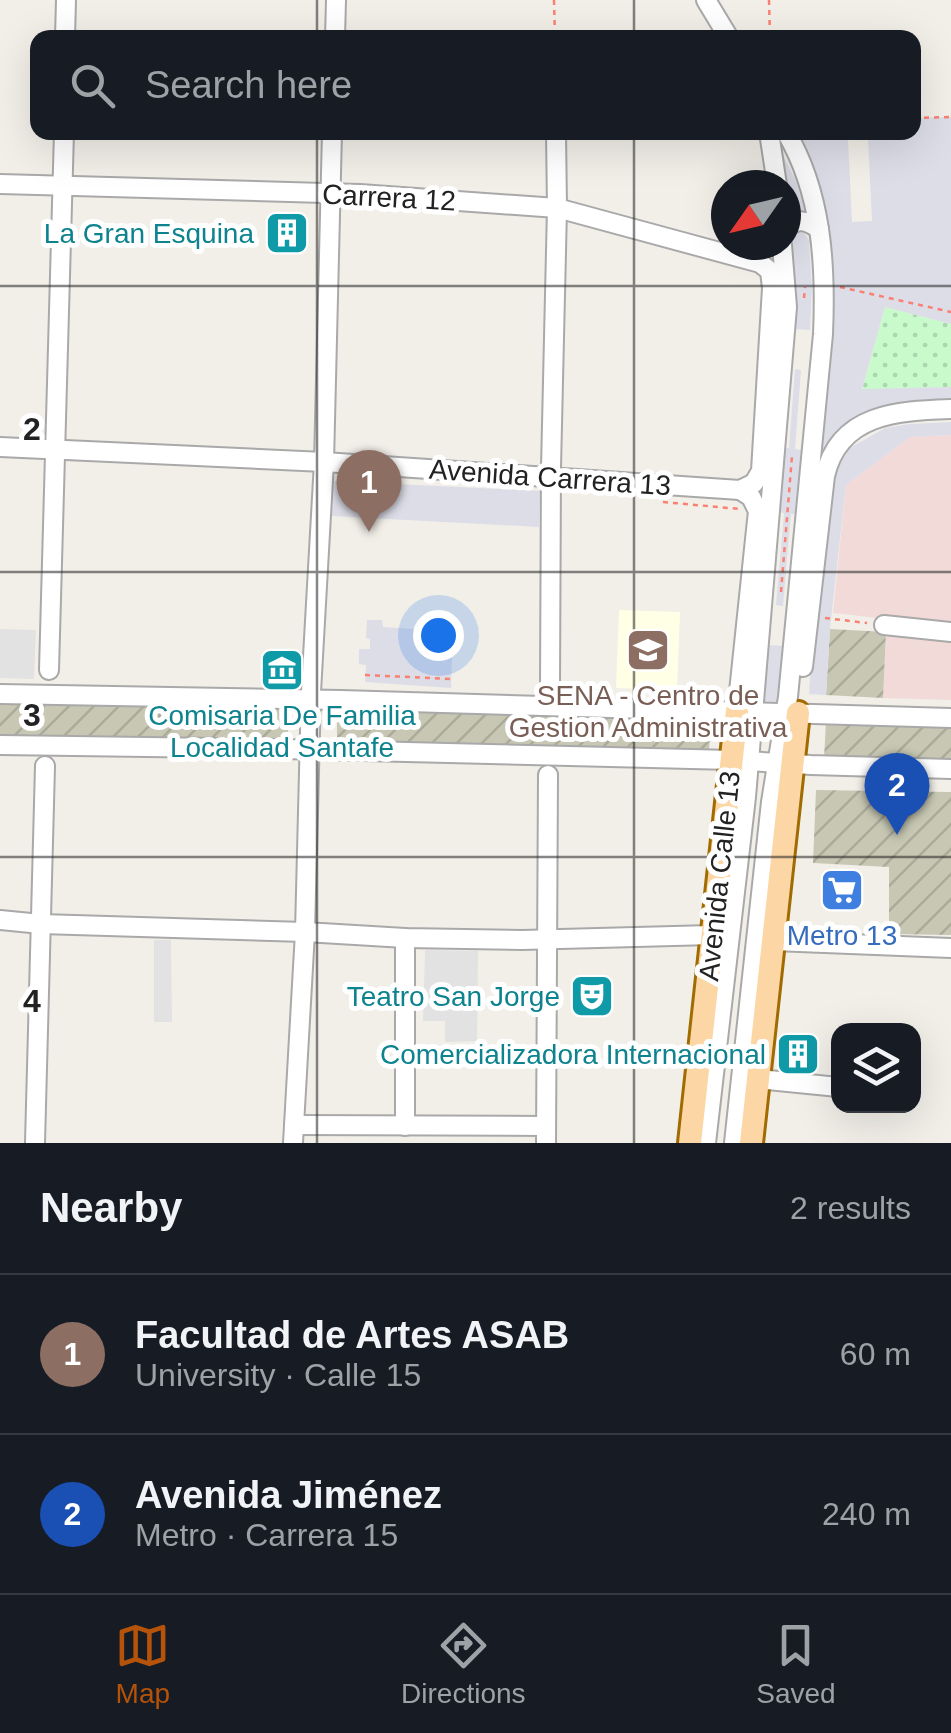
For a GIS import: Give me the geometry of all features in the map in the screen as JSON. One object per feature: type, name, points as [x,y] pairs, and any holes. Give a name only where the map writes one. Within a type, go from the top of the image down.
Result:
[{"type":"main road","name":"Avenida Calle 13","points":[[690,1143],[712,935],[741,761],[745,711]]},
{"type":"main road","points":[[751,1143],[774,942],[784,763],[792,713]]},
{"type":"street","points":[[65,30],[66,0]]},
{"type":"street","points":[[335,30],[336,0]]},
{"type":"street","points":[[696,0],[713,30]]},
{"type":"street","points":[[706,0],[724,30]]},
{"type":"street","points":[[49,670],[64,140]]},
{"type":"street","points":[[332,140],[323,471],[294,1134],[405,1126],[546,1134],[548,775]]},
{"type":"street","points":[[550,686],[556,140]]},
{"type":"street","points":[[770,140],[775,170]]},
{"type":"street","points":[[790,140],[810,184],[819,229],[824,298],[792,713]]},
{"type":"street","name":"Carrera 12","points":[[0,184],[331,194],[557,208],[760,263],[768,268],[772,288],[761,471],[754,483],[740,490]]},
{"type":"street","points":[[801,220],[819,229]]},
{"type":"street","points":[[745,711],[787,307],[783,260]]},
{"type":"street","points":[[792,713],[809,616],[825,476],[833,452],[862,424],[890,414],[951,409]]},
{"type":"street","name":"Avenida Carrera 13","points":[[0,447],[323,471],[550,478],[740,490]]},
{"type":"street","name":"Avenida Calle 13","points":[[740,490],[752,497],[758,511],[744,589],[745,711]]},
{"type":"street","points":[[884,624],[951,632]]},
{"type":"street","points":[[0,694],[951,718]]},
{"type":"street","points":[[0,745],[951,769]]},
{"type":"street","points":[[706,1143],[741,761]]},
{"type":"street","points":[[734,1143],[765,850],[784,763]]},
{"type":"street","points":[[35,1143],[45,766]]},
{"type":"street","points":[[0,920],[405,938],[548,940],[712,935]]},
{"type":"street","points":[[405,938],[405,1126]]},
{"type":"street","points":[[774,942],[951,948]]},
{"type":"street","points":[[758,1079],[831,1086]]},
{"type":"path","points":[[554,0],[554,30]]},
{"type":"path","points":[[769,0],[770,30]]},
{"type":"path","points":[[921,118],[951,117]]},
{"type":"path","points":[[836,286],[951,312]]},
{"type":"path","points":[[323,471],[389,484]]},
{"type":"path","points":[[784,483],[796,484]]},
{"type":"path","points":[[664,502],[753,510]]},
{"type":"path","points":[[809,616],[884,624]]},
{"type":"path","points":[[365,675],[452,680]]},
{"type":"shaded area","points":[[951,117],[951,324],[885,307],[862,389],[951,387],[951,398],[883,407],[855,419],[838,433],[816,466],[831,322],[793,140],[848,140],[852,222],[872,221],[868,140],[921,140],[921,118]]},
{"type":"shaded area","points":[[801,233],[809,241],[810,330],[793,329],[789,260],[801,260]]},
{"type":"shaded area","points":[[795,369],[801,370],[795,449],[802,450],[797,514],[791,514],[783,606],[776,605],[784,513],[778,512],[783,448],[789,448]]},
{"type":"shaded area","points":[[951,422],[951,435],[910,437],[846,485],[826,695],[809,694],[814,617],[835,470],[850,448],[885,428]]},
{"type":"shaded area","points":[[951,435],[951,626],[833,613],[846,485],[910,437]]},
{"type":"shaded area","points":[[333,481],[540,491],[539,527],[331,516]]},
{"type":"shaded area","name":"SENA - Centro de Gestion Administrativa","points":[[619,610],[680,612],[677,690],[616,688]]},
{"type":"shaded area","points":[[367,620],[382,620],[383,627],[414,629],[415,633],[428,634],[429,628],[453,630],[451,688],[365,682],[366,665],[359,664],[359,649],[370,649]]},
{"type":"shaded area","points":[[0,629],[36,630],[34,679],[0,678]]},
{"type":"shaded area","points":[[830,629],[886,632],[883,698],[826,695]]},
{"type":"shaded area","points":[[886,632],[951,640],[951,700],[883,698]]},
{"type":"shaded area","points":[[767,645],[786,646],[782,701],[778,705],[763,702]]},
{"type":"shaded area","points":[[0,698],[288,706],[288,743],[0,739]]},
{"type":"shaded area","points":[[337,707],[711,713],[709,753],[337,745]]},
{"type":"shaded area","points":[[826,721],[951,724],[951,763],[824,759]]},
{"type":"shaded area","points":[[816,790],[951,792],[951,935],[889,934],[889,867],[813,863]]},
{"type":"shaded area","points":[[154,940],[171,940],[172,1022],[154,1022]]},
{"type":"shaded area","points":[[425,950],[478,951],[477,1041],[445,1042],[445,1021],[423,1021]]},
{"type":"green space","points":[[885,307],[951,324],[951,387],[862,390]]},
{"type":"place","name":"La Gran Esquina","points":[[287,233]]},
{"type":"place","name":"Facultad de Artes ASAB","points":[[369,532]]},
{"type":"place","name":"SENA - Centro de Gestion Administrativa","points":[[648,650]]},
{"type":"place","name":"Comisaria De Familia Localidad Santafe","points":[[282,670]]},
{"type":"place","name":"Avenida Jiménez","points":[[897,835]]},
{"type":"place","name":"Metro 13","points":[[842,890]]},
{"type":"place","name":"Teatro San Jorge","points":[[592,996]]},
{"type":"place","name":"Comercializadora Internacional","points":[[798,1054]]}]
